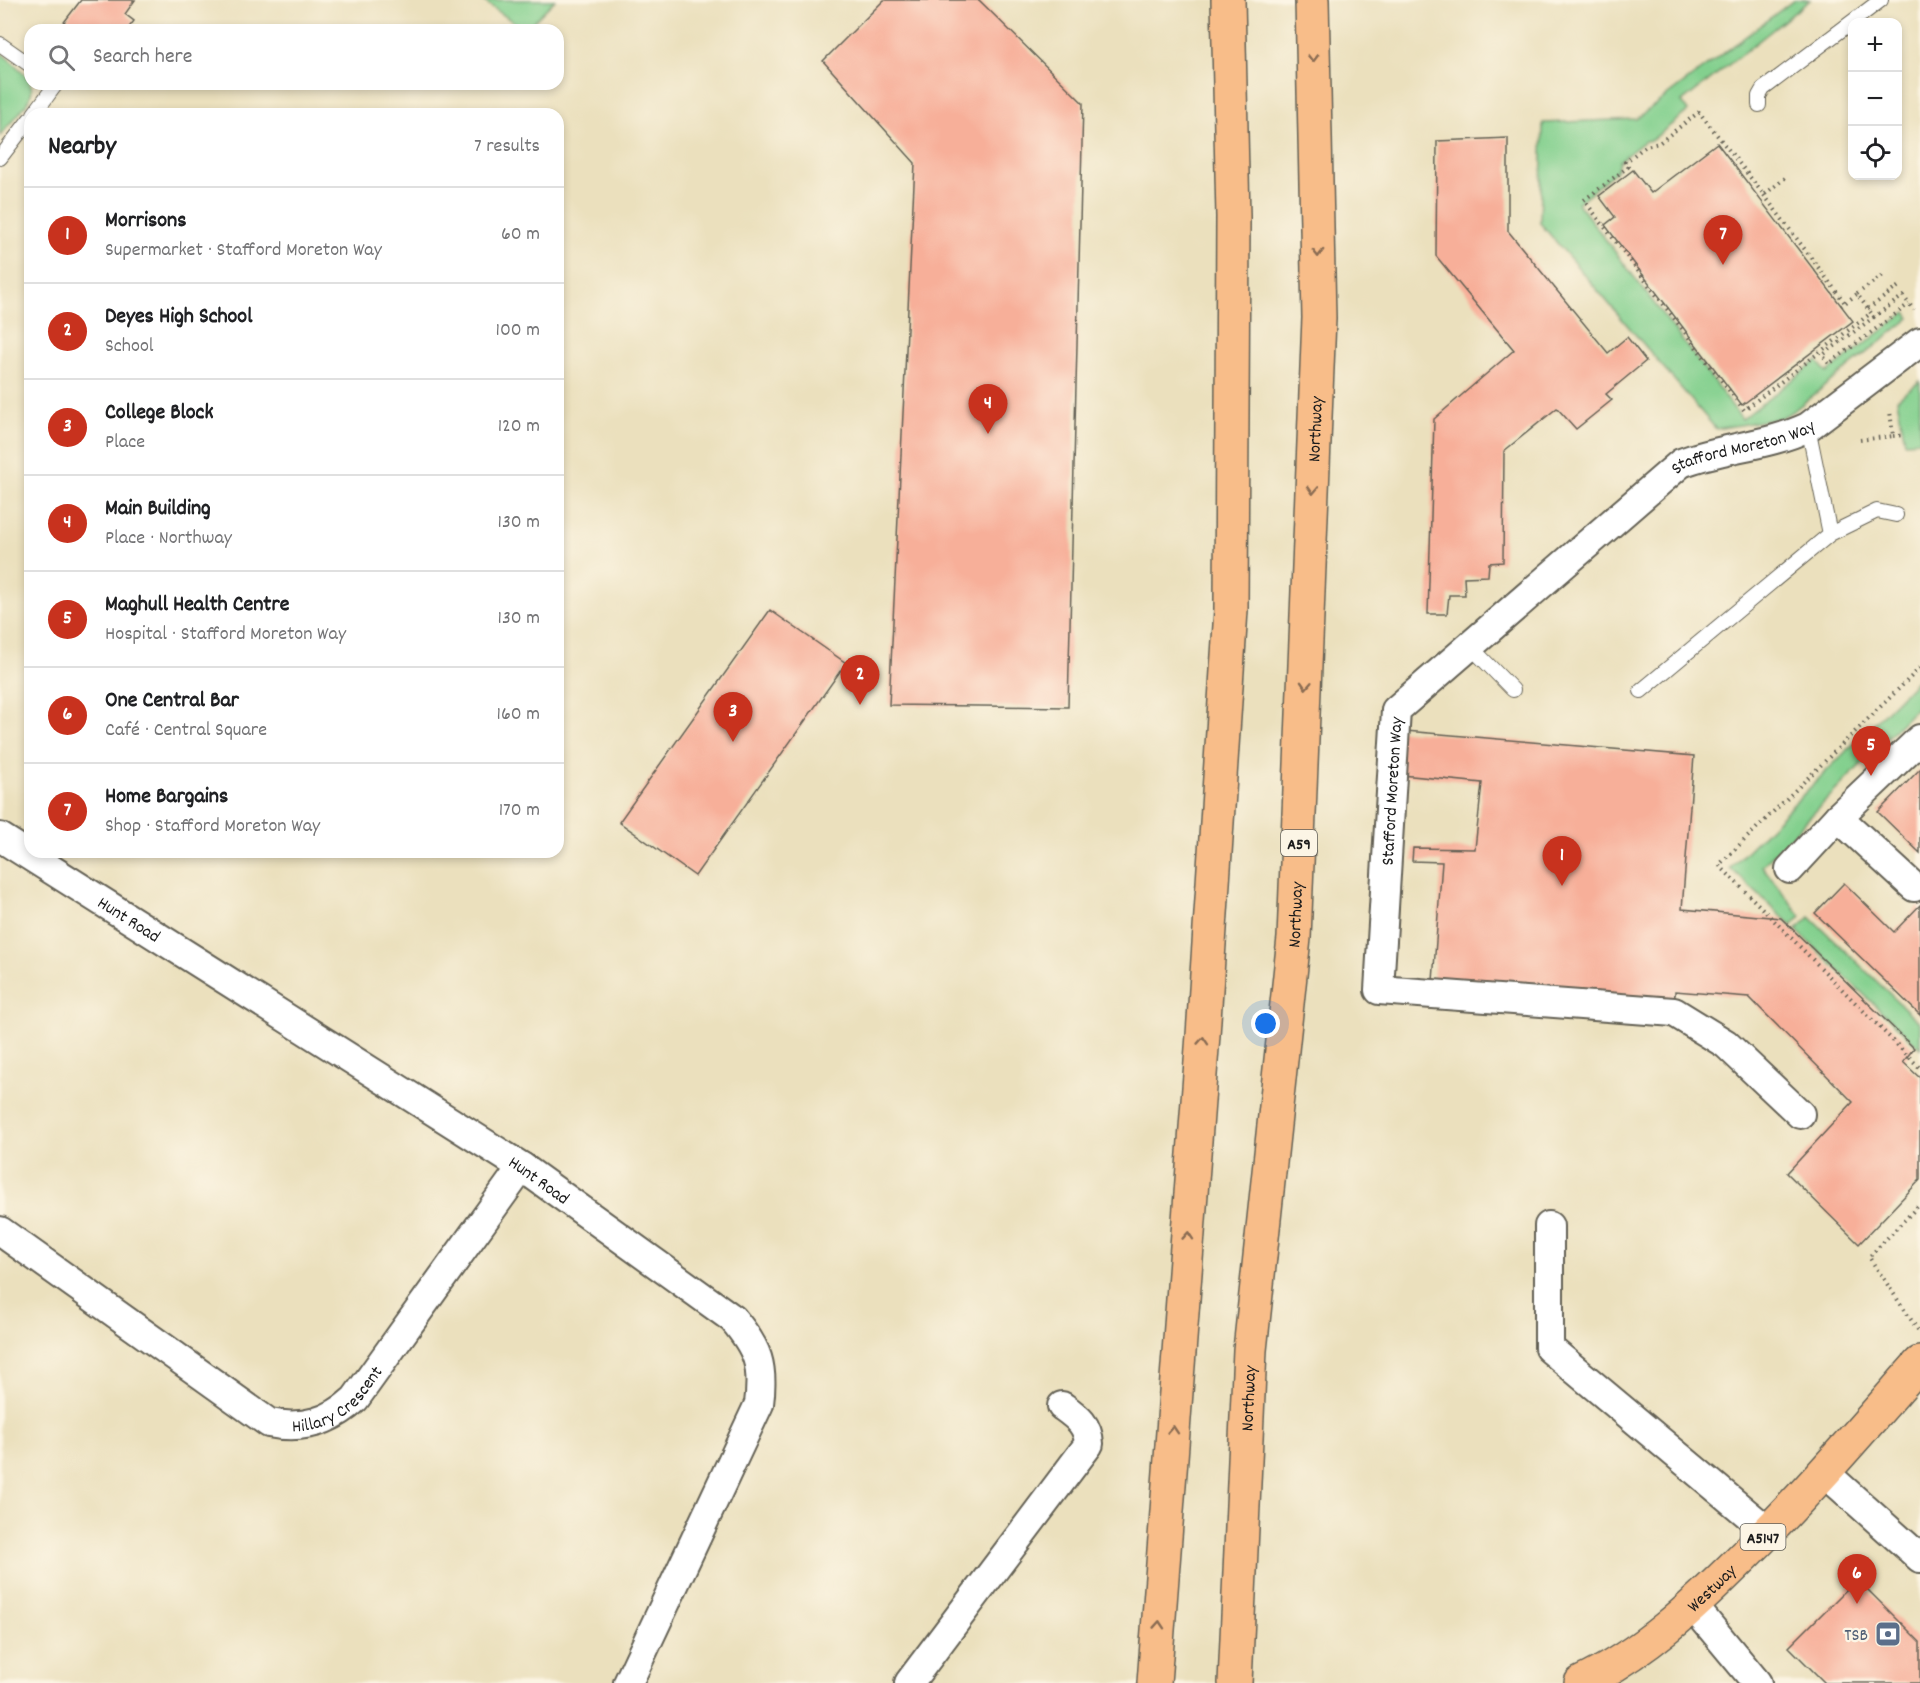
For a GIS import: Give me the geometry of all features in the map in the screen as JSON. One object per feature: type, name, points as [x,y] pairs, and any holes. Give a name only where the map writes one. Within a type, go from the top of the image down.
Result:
[{"type":"main road","points":[[1154,1683],[1203,1035],[1231,610],[1233,217],[1228,0]]},
{"type":"main road","name":"Northway","points":[[1235,1683],[1250,1350],[1294,938],[1319,318],[1312,0]]},
{"type":"main road","name":"Westway","points":[[1581,1683],[1638,1650],[1694,1607],[1769,1532],[1920,1363]]},
{"type":"street","name":"Stafford Moreton Way","points":[[1800,1114],[1726,1044],[1674,1012],[1379,990],[1395,710],[1681,462],[1702,454],[1789,437],[1808,427],[1920,342]]},
{"type":"street","points":[[1790,869],[1838,817],[1920,739]]},
{"type":"street","points":[[1838,817],[1914,887]]},
{"type":"street","name":"Hunt Road","points":[[0,837],[24,852]]},
{"type":"street","name":"Hunt Road","points":[[33,858],[522,1167],[733,1319],[748,1337],[759,1358],[762,1381],[759,1404],[629,1682]]},
{"type":"street","name":"Hillary Crescent","points":[[0,1231],[269,1423],[290,1428],[317,1423],[338,1414],[355,1399],[522,1167]]},
{"type":"street","points":[[1549,1226],[1549,1348],[1769,1532]]},
{"type":"street","points":[[909,1683],[1089,1444],[1088,1432],[1082,1422],[1062,1406]]},
{"type":"street","points":[[1824,1472],[1920,1558]]},
{"type":"street","points":[[1694,1607],[1757,1683]]},
{"type":"lane","points":[[1759,105],[1759,96],[1763,89],[1881,0]]},
{"type":"lane","points":[[0,44],[24,61]]},
{"type":"lane","points":[[38,108],[52,90]]},
{"type":"lane","points":[[0,158],[24,127]]},
{"type":"lane","points":[[1808,427],[1830,534]]},
{"type":"lane","points":[[1641,691],[1830,534],[1877,511],[1896,515]]},
{"type":"lane","points":[[1470,646],[1514,690]]},
{"type":"path","points":[[1886,273],[1843,305],[1764,195],[1699,112],[1659,143],[1646,146],[1625,162],[1628,167],[1584,200],[1744,410],[1871,313],[1903,296],[1920,318]]},
{"type":"path","points":[[1764,195],[1785,178]]},
{"type":"path","points":[[1899,286],[1823,355],[1829,364],[1909,304]]},
{"type":"path","points":[[1857,294],[1871,313]]},
{"type":"path","points":[[1890,411],[1893,436]]},
{"type":"path","points":[[1860,440],[1905,435]]},
{"type":"path","points":[[1884,437],[1885,444]]},
{"type":"path","points":[[1920,1204],[1869,1257],[1920,1333]]},
{"type":"green space","points":[[482,0],[555,0],[531,24],[516,24]]},
{"type":"green space","points":[[1794,0],[1810,0],[1682,102],[1688,111],[1652,140],[1645,141],[1619,161],[1616,171],[1578,203],[1742,419],[1817,361],[1827,373],[1906,312],[1910,318],[1792,412],[1780,418],[1716,429],[1540,223],[1543,123],[1636,119]]},
{"type":"green space","points":[[0,52],[24,74],[24,90],[32,90],[32,92],[22,110],[0,136]]},
{"type":"green space","points":[[1920,381],[1920,441],[1905,442],[1897,399]]},
{"type":"green space","points":[[1920,677],[1920,704],[1762,866],[1801,916],[1792,926],[1730,868]]},
{"type":"green space","points":[[1810,917],[1920,1023],[1920,1048],[1796,930]]},
{"type":"building","points":[[81,0],[135,0],[125,14],[134,21],[132,24],[63,24]]},
{"type":"building","points":[[884,0],[979,0],[1083,103],[1068,707],[889,705],[915,163],[823,61]]},
{"type":"building","points":[[1508,138],[1508,231],[1608,353],[1627,337],[1646,361],[1606,394],[1612,400],[1576,429],[1557,408],[1504,451],[1503,562],[1489,563],[1488,576],[1464,577],[1465,595],[1449,595],[1447,614],[1428,614],[1434,419],[1514,350],[1436,256],[1437,141]]},
{"type":"building","points":[[1717,143],[1853,321],[1742,405],[1605,225],[1615,217],[1599,196],[1633,170],[1651,193]]},
{"type":"building","points":[[770,610],[846,663],[695,876],[619,822]]},
{"type":"building","points":[[1394,730],[1694,756],[1682,909],[1781,918],[1914,1048],[1903,1062],[1920,1078],[1920,1180],[1859,1244],[1787,1173],[1853,1102],[1749,997],[1675,991],[1674,1012],[1432,994],[1442,862],[1412,861],[1413,848],[1475,849],[1482,783],[1392,774]]},
{"type":"building","points":[[1920,769],[1920,853],[1878,812]]},
{"type":"building","points":[[1844,883],[1894,932],[1920,905],[1920,1015],[1815,913]]},
{"type":"building","points":[[1857,1579],[1920,1642],[1920,1683],[1825,1683],[1789,1647]]},
{"type":"place","name":"Home Bargains","points":[[1723,265]]},
{"type":"place","name":"Main Building","points":[[988,434]]},
{"type":"place","name":"Deyes High School","points":[[860,705]]},
{"type":"place","name":"College Block","points":[[733,742]]},
{"type":"place","name":"Maghull Health Centre","points":[[1871,776]]},
{"type":"place","name":"Morrisons","points":[[1562,886]]},
{"type":"place","name":"One Central Bar","points":[[1857,1604]]},
{"type":"place","name":"TSB","points":[[1888,1634]]}]
